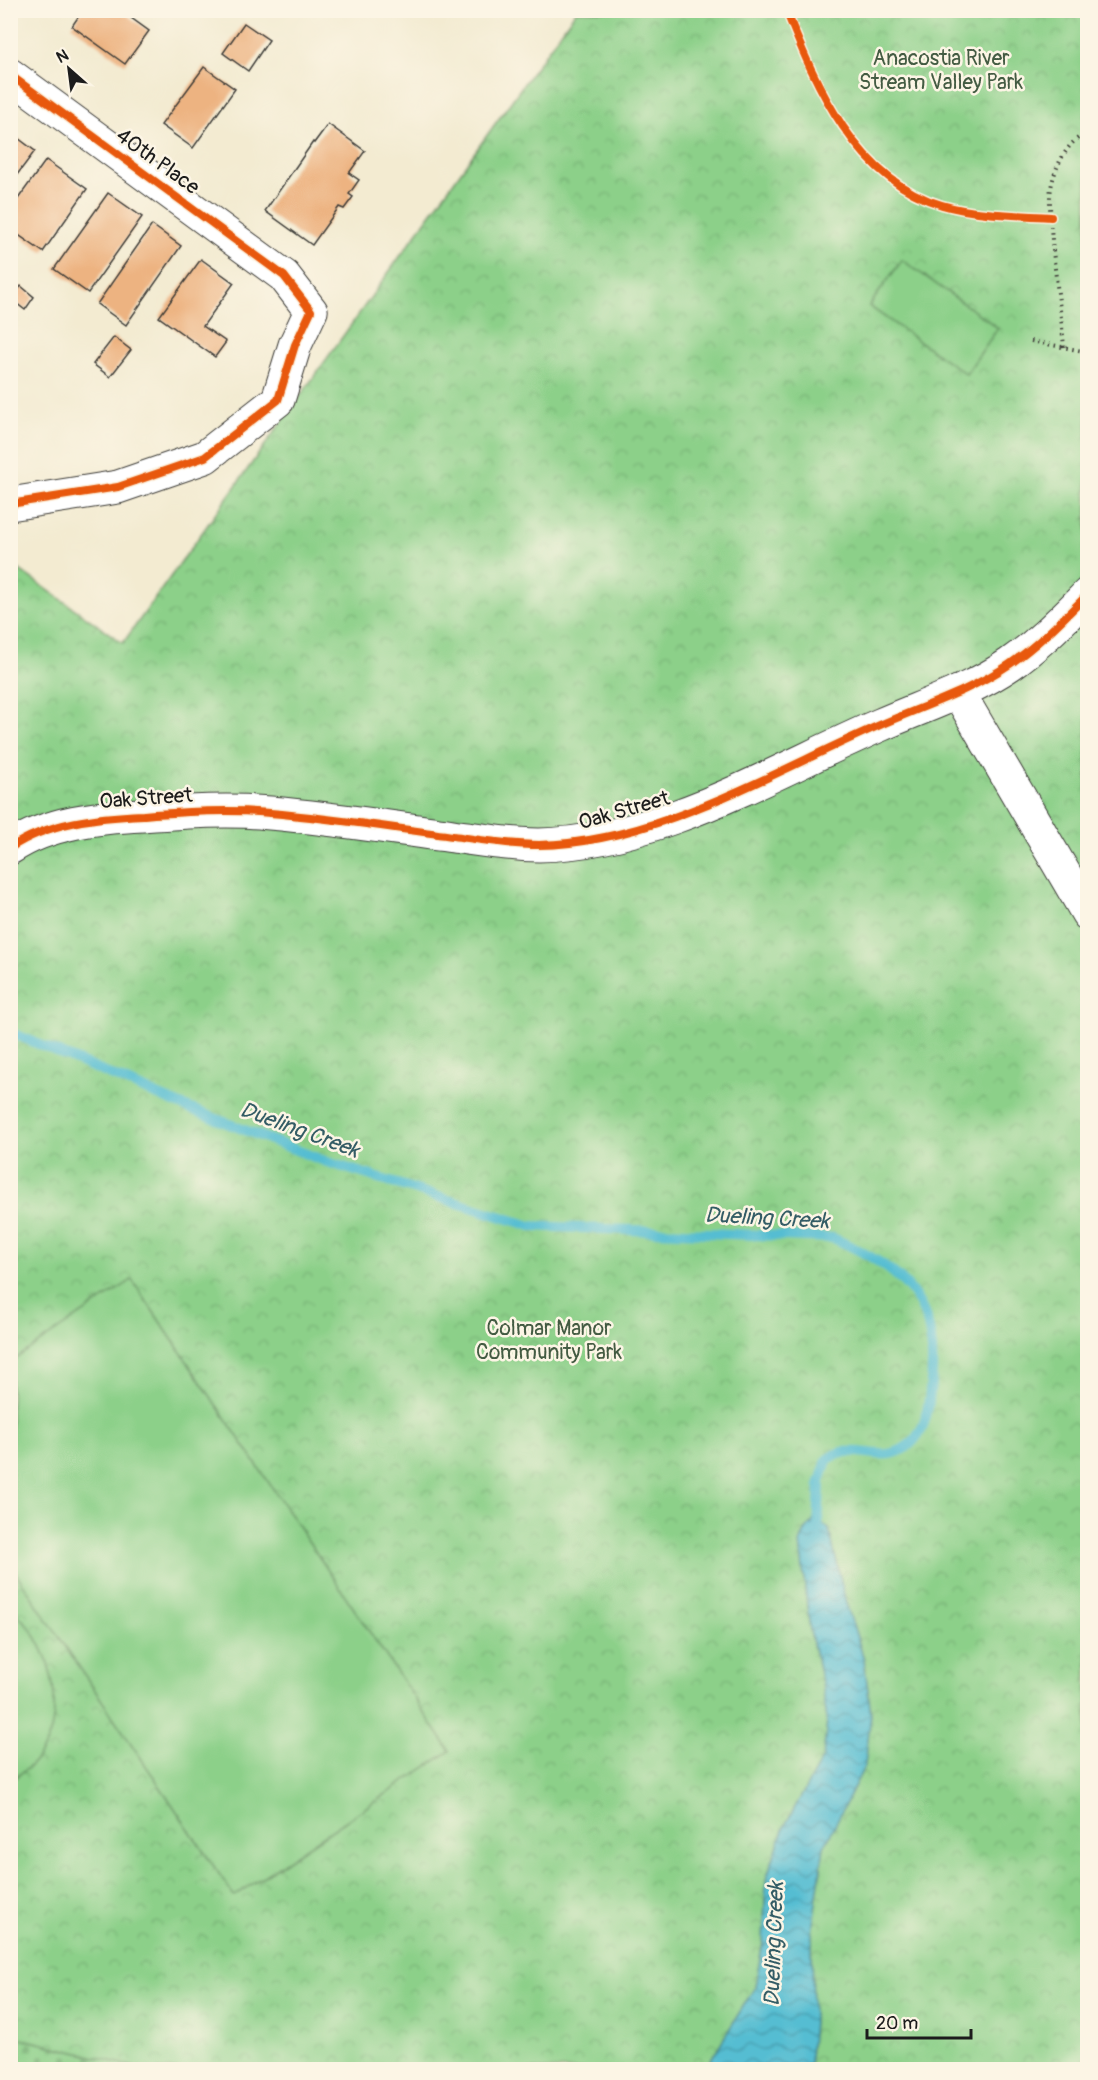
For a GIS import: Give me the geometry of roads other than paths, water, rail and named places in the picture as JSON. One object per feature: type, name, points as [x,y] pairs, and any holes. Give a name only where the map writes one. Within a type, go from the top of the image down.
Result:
[{"type":"street","name":"40th Place","points":[[10,75],[284,276],[311,311],[295,345],[278,400],[205,457],[118,487],[10,504]]},
{"type":"street","name":"Oak Street","points":[[10,848],[40,832],[97,819],[237,811],[512,844],[588,842],[663,820],[958,692],[1009,664],[1054,628],[1088,594]]},
{"type":"street","points":[[958,692],[1088,914]]},
{"type":"water","points":[[816,1518],[829,1529],[846,1603],[864,1659],[871,1714],[865,1765],[824,1847],[812,1931],[813,2023],[809,2069],[705,2069],[755,1987],[763,1942],[766,1880],[784,1827],[823,1757],[827,1721],[822,1682],[810,1631],[800,1543],[805,1531]]},
{"type":"waterway","name":"Dueling Creek","points":[[10,1032],[183,1106],[327,1162],[531,1226],[833,1238],[881,1264],[900,1278],[914,1295],[924,1314],[930,1336],[932,1362],[927,1414],[919,1434],[901,1450],[885,1454],[841,1452],[827,1460],[820,1482],[818,1532]]},
{"type":"park label","name":"Anacostia River Stream Valley Park","points":[[941,70]]},
{"type":"park label","name":"Colmar Manor Community Park","points":[[549,1340]]}]
